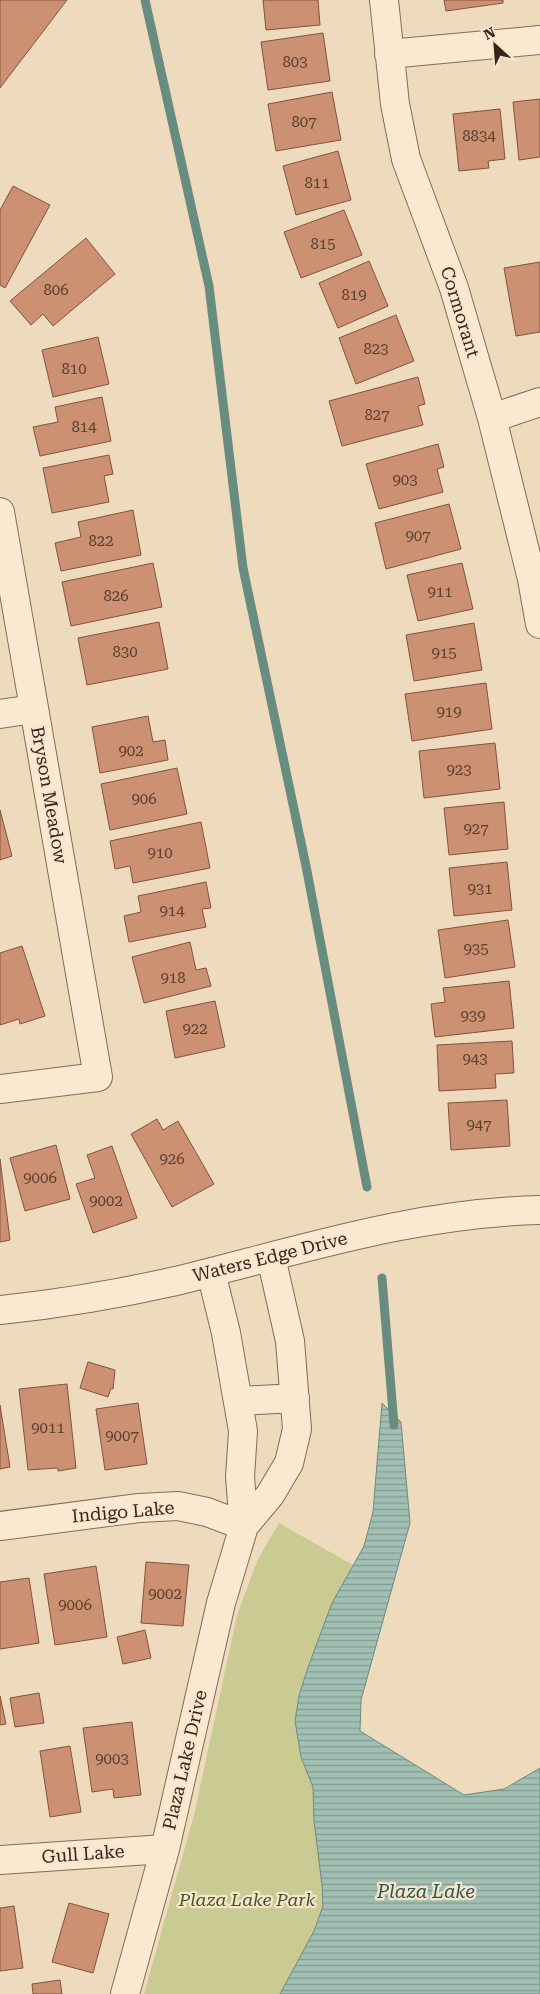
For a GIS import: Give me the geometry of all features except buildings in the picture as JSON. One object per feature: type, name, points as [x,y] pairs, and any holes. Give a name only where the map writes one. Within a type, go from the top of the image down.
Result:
[{"type":"street","name":"Cormorant","points":[[384,0],[395,104],[406,159],[454,288],[492,418],[532,579],[540,624]]},
{"type":"street","points":[[389,54],[540,40]]},
{"type":"street","points":[[492,418],[540,402]]},
{"type":"street","name":"Bryson Meadow","points":[[0,512],[98,1077],[0,1089]]},
{"type":"street","points":[[0,714],[34,709]]},
{"type":"street","name":"Waters Edge Drive","points":[[0,1310],[103,1295],[211,1272],[388,1227],[476,1214],[540,1210]]},
{"type":"street","name":"Plaza Lake Drive","points":[[244,1526],[270,1495],[289,1463],[297,1429],[290,1341],[271,1257]]},
{"type":"street","name":"Plaza Lake Drive","points":[[125,1994],[165,1849],[221,1603],[244,1526],[240,1477],[243,1432],[226,1332],[211,1272]]},
{"type":"street","points":[[238,1402],[295,1398]]},
{"type":"street","name":"Indigo Lake","points":[[0,1526],[139,1508],[178,1506],[207,1512],[244,1526]]},
{"type":"street","name":"Gull Lake","points":[[0,1860],[165,1849]]},
{"type":"green space","name":"Plaza Lake Park","points":[[279,1523],[353,1565],[332,1603],[307,1670],[299,1696],[295,1721],[301,1757],[313,1787],[314,1821],[323,1906],[314,1931],[280,1994],[144,1994],[194,1815],[237,1615],[258,1559]]},
{"type":"water","name":"Plaza Lake","points":[[382,1403],[401,1422],[410,1523],[361,1700],[360,1731],[464,1795],[504,1789],[540,1768],[540,1994],[280,1994],[314,1931],[323,1906],[314,1821],[313,1787],[301,1757],[295,1721],[299,1696],[332,1603],[364,1546],[373,1512]]},
{"type":"waterway","points":[[145,0],[209,286],[243,568],[306,866],[367,1187]]},
{"type":"waterway","points":[[382,1278],[394,1425]]}]
